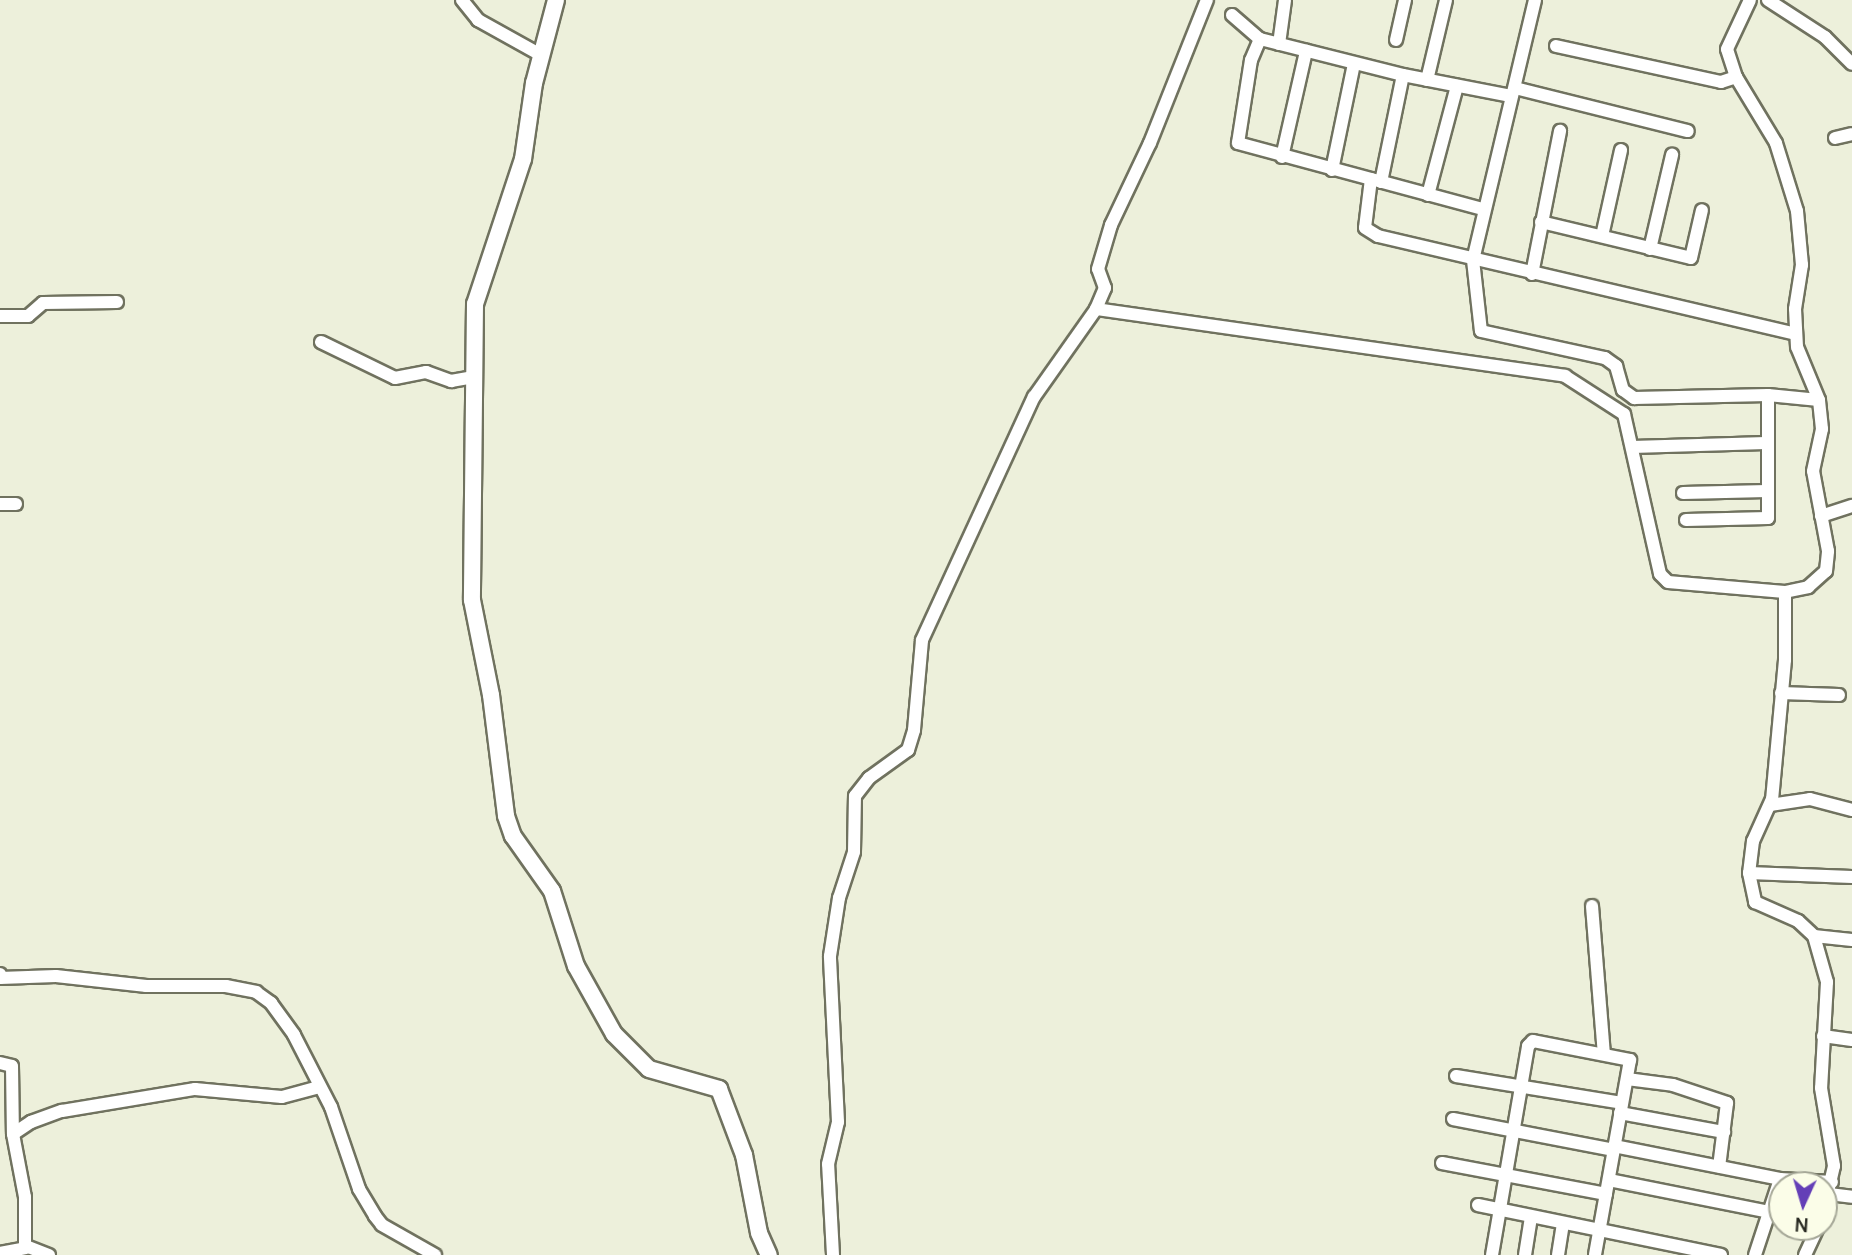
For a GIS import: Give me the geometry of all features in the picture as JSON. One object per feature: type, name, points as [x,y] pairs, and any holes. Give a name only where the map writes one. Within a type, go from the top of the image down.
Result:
[{"type":"street","points":[[462,0],[478,20],[541,55]]},
{"type":"street","points":[[556,0],[541,55],[523,159],[475,304],[472,600],[491,695],[509,828],[552,891],[576,966],[614,1034],[649,1069],[719,1090],[744,1155],[758,1233],[769,1255]]},
{"type":"street","points":[[833,1255],[828,1164],[838,1122],[830,956],[839,898],[854,852],[855,796],[869,778],[908,750],[914,730],[922,640],[1034,397],[1096,309],[1105,288],[1098,269],[1111,225],[1150,143],[1179,62],[1208,0]]},
{"type":"street","points":[[1279,44],[1285,0]]},
{"type":"street","points":[[1396,40],[1405,0]]},
{"type":"street","points":[[1427,80],[1446,0]]},
{"type":"street","points":[[1535,0],[1483,209],[1473,260],[1479,328],[1486,334],[1605,358],[1616,366],[1623,390],[1633,398],[1768,395],[1819,400]]},
{"type":"street","points":[[1096,309],[1558,374],[1624,414],[1664,579],[1703,587],[1785,592],[1808,587],[1826,571],[1821,516],[1813,471],[1822,429],[1819,400],[1802,368],[1796,334],[1802,250],[1789,176],[1736,77],[1727,48],[1750,0]]},
{"type":"street","points":[[1768,0],[1825,37],[1852,64]]},
{"type":"street","points":[[1233,15],[1260,39],[1354,64],[1457,86],[1513,92],[1688,131]]},
{"type":"street","points":[[1260,39],[1236,138],[1238,143],[1483,209]]},
{"type":"street","points":[[1556,46],[1721,82],[1736,77]]},
{"type":"street","points":[[1282,157],[1306,51]]},
{"type":"street","points":[[1332,170],[1354,64]]},
{"type":"street","points":[[1403,75],[1376,181],[1367,232],[1531,274],[1796,334]]},
{"type":"street","points":[[1428,195],[1457,86]]},
{"type":"street","points":[[1531,274],[1560,131]]},
{"type":"street","points":[[1835,138],[1852,134]]},
{"type":"street","points":[[1602,236],[1621,150]]},
{"type":"street","points":[[1650,249],[1672,155]]},
{"type":"street","points":[[1541,222],[1691,258],[1702,210]]},
{"type":"street","points":[[0,316],[28,316],[43,303],[117,302]]},
{"type":"street","points":[[321,342],[395,378],[426,372],[451,381],[474,377]]},
{"type":"street","points":[[1686,520],[1768,518],[1768,395]]},
{"type":"street","points":[[1632,447],[1766,443]]},
{"type":"street","points":[[1683,493],[1767,491]]},
{"type":"street","points":[[0,504],[16,504]]},
{"type":"street","points":[[1821,516],[1852,506]]},
{"type":"street","points":[[1785,592],[1781,694],[1770,805],[1753,841],[1749,873],[1755,902],[1798,921],[1814,936],[1827,982],[1821,1088],[1831,1133],[1830,1171]]},
{"type":"street","points":[[1781,694],[1839,695]]},
{"type":"street","points":[[1770,805],[1810,799],[1852,810]]},
{"type":"street","points":[[1749,873],[1852,877]]},
{"type":"street","points":[[1592,906],[1604,1054]]},
{"type":"street","points":[[1814,936],[1852,940]]},
{"type":"street","points":[[0,974],[0,978],[56,976],[146,986],[248,990],[271,1003],[283,1018],[320,1087],[359,1189],[374,1216],[382,1225],[435,1255]]},
{"type":"street","points":[[1823,1036],[1852,1040]]},
{"type":"street","points":[[1492,1255],[1529,1042],[1630,1060],[1595,1255]]},
{"type":"street","points":[[0,1063],[12,1066],[13,1134],[25,1197],[26,1248]]},
{"type":"street","points":[[1456,1076],[1521,1087],[1724,1132]]},
{"type":"street","points":[[1627,1079],[1673,1085],[1726,1101],[1719,1167]]},
{"type":"street","points":[[13,1134],[40,1117],[62,1111],[195,1089],[282,1097],[320,1087]]},
{"type":"street","points":[[1453,1119],[1768,1177]]},
{"type":"street","points":[[1442,1163],[1606,1194]]},
{"type":"street","points":[[1608,1180],[1768,1212]]},
{"type":"street","points":[[1478,1205],[1721,1255]]},
{"type":"street","points":[[1755,1255],[1768,1215]]},
{"type":"street","points":[[1525,1255],[1531,1217]]},
{"type":"street","points":[[1559,1255],[1563,1223]]},
{"type":"street","points":[[0,1253],[26,1248],[49,1255]]}]
